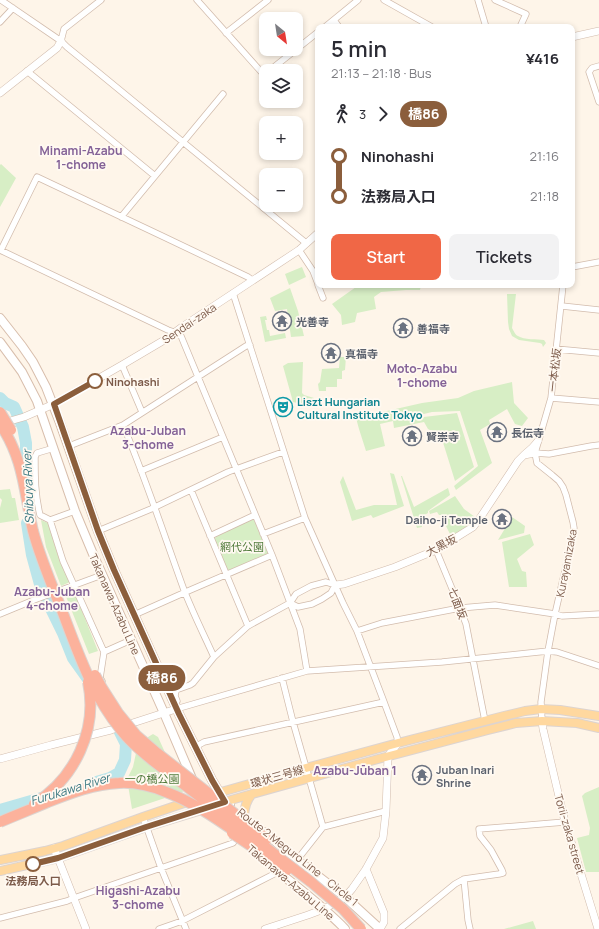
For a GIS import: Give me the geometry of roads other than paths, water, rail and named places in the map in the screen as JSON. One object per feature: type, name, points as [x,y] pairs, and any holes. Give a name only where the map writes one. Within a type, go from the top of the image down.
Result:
[{"type":"highway","name":"Route 2 Meguro Line","points":[[0,412],[11,430],[22,458],[37,529],[44,551],[92,669],[109,701],[136,735],[256,830],[335,898],[349,912]]},
{"type":"highway","name":"Route 2 Meguro Line","points":[[0,424],[19,461],[33,530],[53,594],[83,664],[104,706],[122,731],[146,755],[312,882],[343,909],[360,929]]},
{"type":"highway","points":[[0,823],[24,811],[59,784],[76,761],[82,748],[90,717],[87,676],[44,551]]},
{"type":"highway","points":[[0,823],[35,801],[57,782],[66,772],[73,760],[84,732],[87,716],[85,680],[79,659],[53,594]]},
{"type":"highway","name":"Circle 1","points":[[0,823],[64,796],[95,786],[113,783],[126,783],[153,787],[181,798],[220,821],[298,873],[333,898],[365,929]]},
{"type":"highway","name":"Circle 1","points":[[0,823],[96,789],[113,786],[126,786],[151,790],[178,800],[218,824],[310,886],[338,908],[360,929]]},
{"type":"main road","name":"Takanawa-Azabu Line","points":[[0,318],[33,362],[54,404],[98,531],[134,615],[176,709],[212,780],[225,802],[244,815],[297,860],[345,897],[380,929]]},
{"type":"main road","name":"Takanawa-Azabu Line","points":[[0,342],[22,372],[41,410],[75,510],[200,798],[210,813],[221,824],[238,836],[278,872],[324,909],[345,929]]},
{"type":"main road","name":"環状三号線","points":[[0,860],[63,846],[143,817],[219,792],[398,743],[504,716],[541,709],[560,710],[599,716]]},
{"type":"main road","name":"環状三号線","points":[[0,871],[58,858],[146,827],[252,794],[510,724],[542,721],[577,724],[599,728]]},
{"type":"main road","points":[[244,815],[245,805],[252,794]]},
{"type":"street","points":[[0,93],[57,48],[61,41],[64,29],[101,0]]},
{"type":"street","points":[[197,0],[259,69]]},
{"type":"street","points":[[226,33],[268,0]]},
{"type":"street","points":[[329,24],[358,0]]},
{"type":"street","points":[[384,0],[427,24]]},
{"type":"street","points":[[478,0],[485,24]]},
{"type":"street","points":[[495,0],[526,14],[521,24]]},
{"type":"street","points":[[5,1],[61,41],[306,244]]},
{"type":"street","points":[[0,22],[13,8]]},
{"type":"street","points":[[334,20],[337,24]]},
{"type":"street","points":[[575,36],[599,32]]},
{"type":"street","points":[[278,64],[315,34]]},
{"type":"street","points":[[599,66],[592,68],[589,72],[599,102]]},
{"type":"street","points":[[27,71],[155,176]]},
{"type":"street","points":[[121,217],[223,94]]},
{"type":"street","points":[[252,280],[220,263],[37,177],[0,250],[182,336],[272,555],[300,629],[307,671]]},
{"type":"street","name":"Sendai-zaka","points":[[0,424],[19,419],[54,404],[166,339],[174,332],[299,250],[315,235]]},
{"type":"street","points":[[299,250],[315,276]]},
{"type":"street","points":[[575,267],[599,262]]},
{"type":"street","points":[[319,288],[323,298]]},
{"type":"street","name":"一本松坂","points":[[535,453],[551,398],[563,288]]},
{"type":"street","points":[[234,293],[305,518],[357,631],[398,743],[388,756],[386,811],[383,838],[366,869],[345,897],[324,909],[265,929]]},
{"type":"street","points":[[562,306],[599,310]]},
{"type":"street","points":[[68,446],[123,425],[246,346],[250,345]]},
{"type":"street","points":[[556,349],[599,353]]},
{"type":"street","points":[[122,365],[142,412]]},
{"type":"street","points":[[551,398],[599,402]]},
{"type":"street","points":[[123,425],[155,507],[185,592],[214,657]]},
{"type":"street","points":[[141,471],[223,437]]},
{"type":"street","name":"大黒坂","points":[[335,585],[344,584],[395,567],[436,550],[473,527],[518,461],[538,441]]},
{"type":"street","points":[[524,455],[535,453],[549,454],[599,445]]},
{"type":"street","points":[[54,448],[37,454],[35,457],[35,488],[40,515],[50,520],[63,561],[104,652],[100,678],[133,723]]},
{"type":"street","points":[[98,531],[155,507],[236,469],[283,452]]},
{"type":"street","name":"Kurayamizaka","points":[[535,453],[537,463],[559,481],[563,487],[574,526],[548,651],[542,693],[542,721]]},
{"type":"street","points":[[191,490],[248,626]]},
{"type":"street","points":[[50,520],[75,510]]},
{"type":"street","points":[[210,536],[255,515]]},
{"type":"street","points":[[263,534],[305,518]]},
{"type":"street","name":"七面坂","points":[[436,550],[466,624],[485,721]]},
{"type":"street","points":[[134,615],[272,555]]},
{"type":"street","points":[[0,614],[102,575]]},
{"type":"street","points":[[176,709],[179,706],[174,696],[176,690],[194,683],[214,657],[248,626],[290,603],[296,594],[312,586],[326,582],[335,585]]},
{"type":"street","points":[[290,603],[298,606],[312,604],[331,593],[335,585]]},
{"type":"street","points":[[357,631],[382,623],[460,608],[495,605],[562,616],[599,614]]},
{"type":"street","points":[[104,652],[131,640]]},
{"type":"street","points":[[0,759],[111,730],[176,709],[307,671],[444,662],[548,651],[557,652],[599,666]]},
{"type":"street","points":[[282,678],[292,722],[323,827]]},
{"type":"street","points":[[195,747],[204,742],[384,702]]},
{"type":"street","name":"Torii-zaka street","points":[[542,721],[542,729],[565,822],[598,929]]},
{"type":"street","points":[[297,860],[323,827],[386,811]]},
{"type":"street","points":[[143,817],[161,868],[186,929]]},
{"type":"street","points":[[400,929],[455,884],[464,879],[502,873],[502,870],[491,850],[480,836],[479,829],[565,822]]},
{"type":"street","points":[[0,918],[67,901],[233,843],[238,836]]},
{"type":"street","points":[[54,848],[86,929]]},
{"type":"street","points":[[366,869],[384,913],[384,922],[380,929]]},
{"type":"street","points":[[159,929],[182,921],[278,872]]},
{"type":"street","points":[[464,879],[470,929]]},
{"type":"waterway","name":"Shibuya River","points":[[0,398],[5,403],[14,407],[23,427],[26,443],[26,488]]},
{"type":"waterway","name":"Shibuya River","points":[[27,523],[32,555],[41,588],[63,633],[73,658],[88,679]]},
{"type":"waterway","name":"Furukawa River","points":[[93,783],[110,778],[119,773],[125,760],[126,744],[118,728]]},
{"type":"waterway","name":"Furukawa River","points":[[0,810],[45,797]]},
{"type":"place","name":"光善寺","points":[[282,321]]},
{"type":"place","name":"善福寺","points":[[403,328]]},
{"type":"place","name":"真福寺","points":[[331,353]]},
{"type":"place","name":"Ninohashi","points":[[95,381]]},
{"type":"place","name":"Liszt Hungarian Cultural Institute Tokyo","points":[[283,407]]},
{"type":"place","name":"長伝寺","points":[[497,432]]},
{"type":"place","name":"賢崇寺","points":[[412,436]]},
{"type":"place","name":"Daiho-ji Temple","points":[[502,519]]},
{"type":"place","name":"Juban Inari Shrine","points":[[422,775]]},
{"type":"place","name":"法務局入口","points":[[33,864]]},
{"type":"district","name":"Minami-Azabu 1-chome","points":[[81,157]]},
{"type":"district","name":"Moto-Azabu 1-chome","points":[[422,375]]},
{"type":"district","name":"Azabu-Juban 3-chome","points":[[148,437]]},
{"type":"district","name":"Azabu-Juban 4-chome","points":[[52,598]]},
{"type":"district","name":"Azabu-Jūban 1","points":[[355,770]]},
{"type":"district","name":"Higashi-Azabu 3-chome","points":[[138,897]]},
{"type":"park label","name":"網代公園","points":[[242,546]]},
{"type":"park label","name":"一の橋公園","points":[[152,778]]}]
